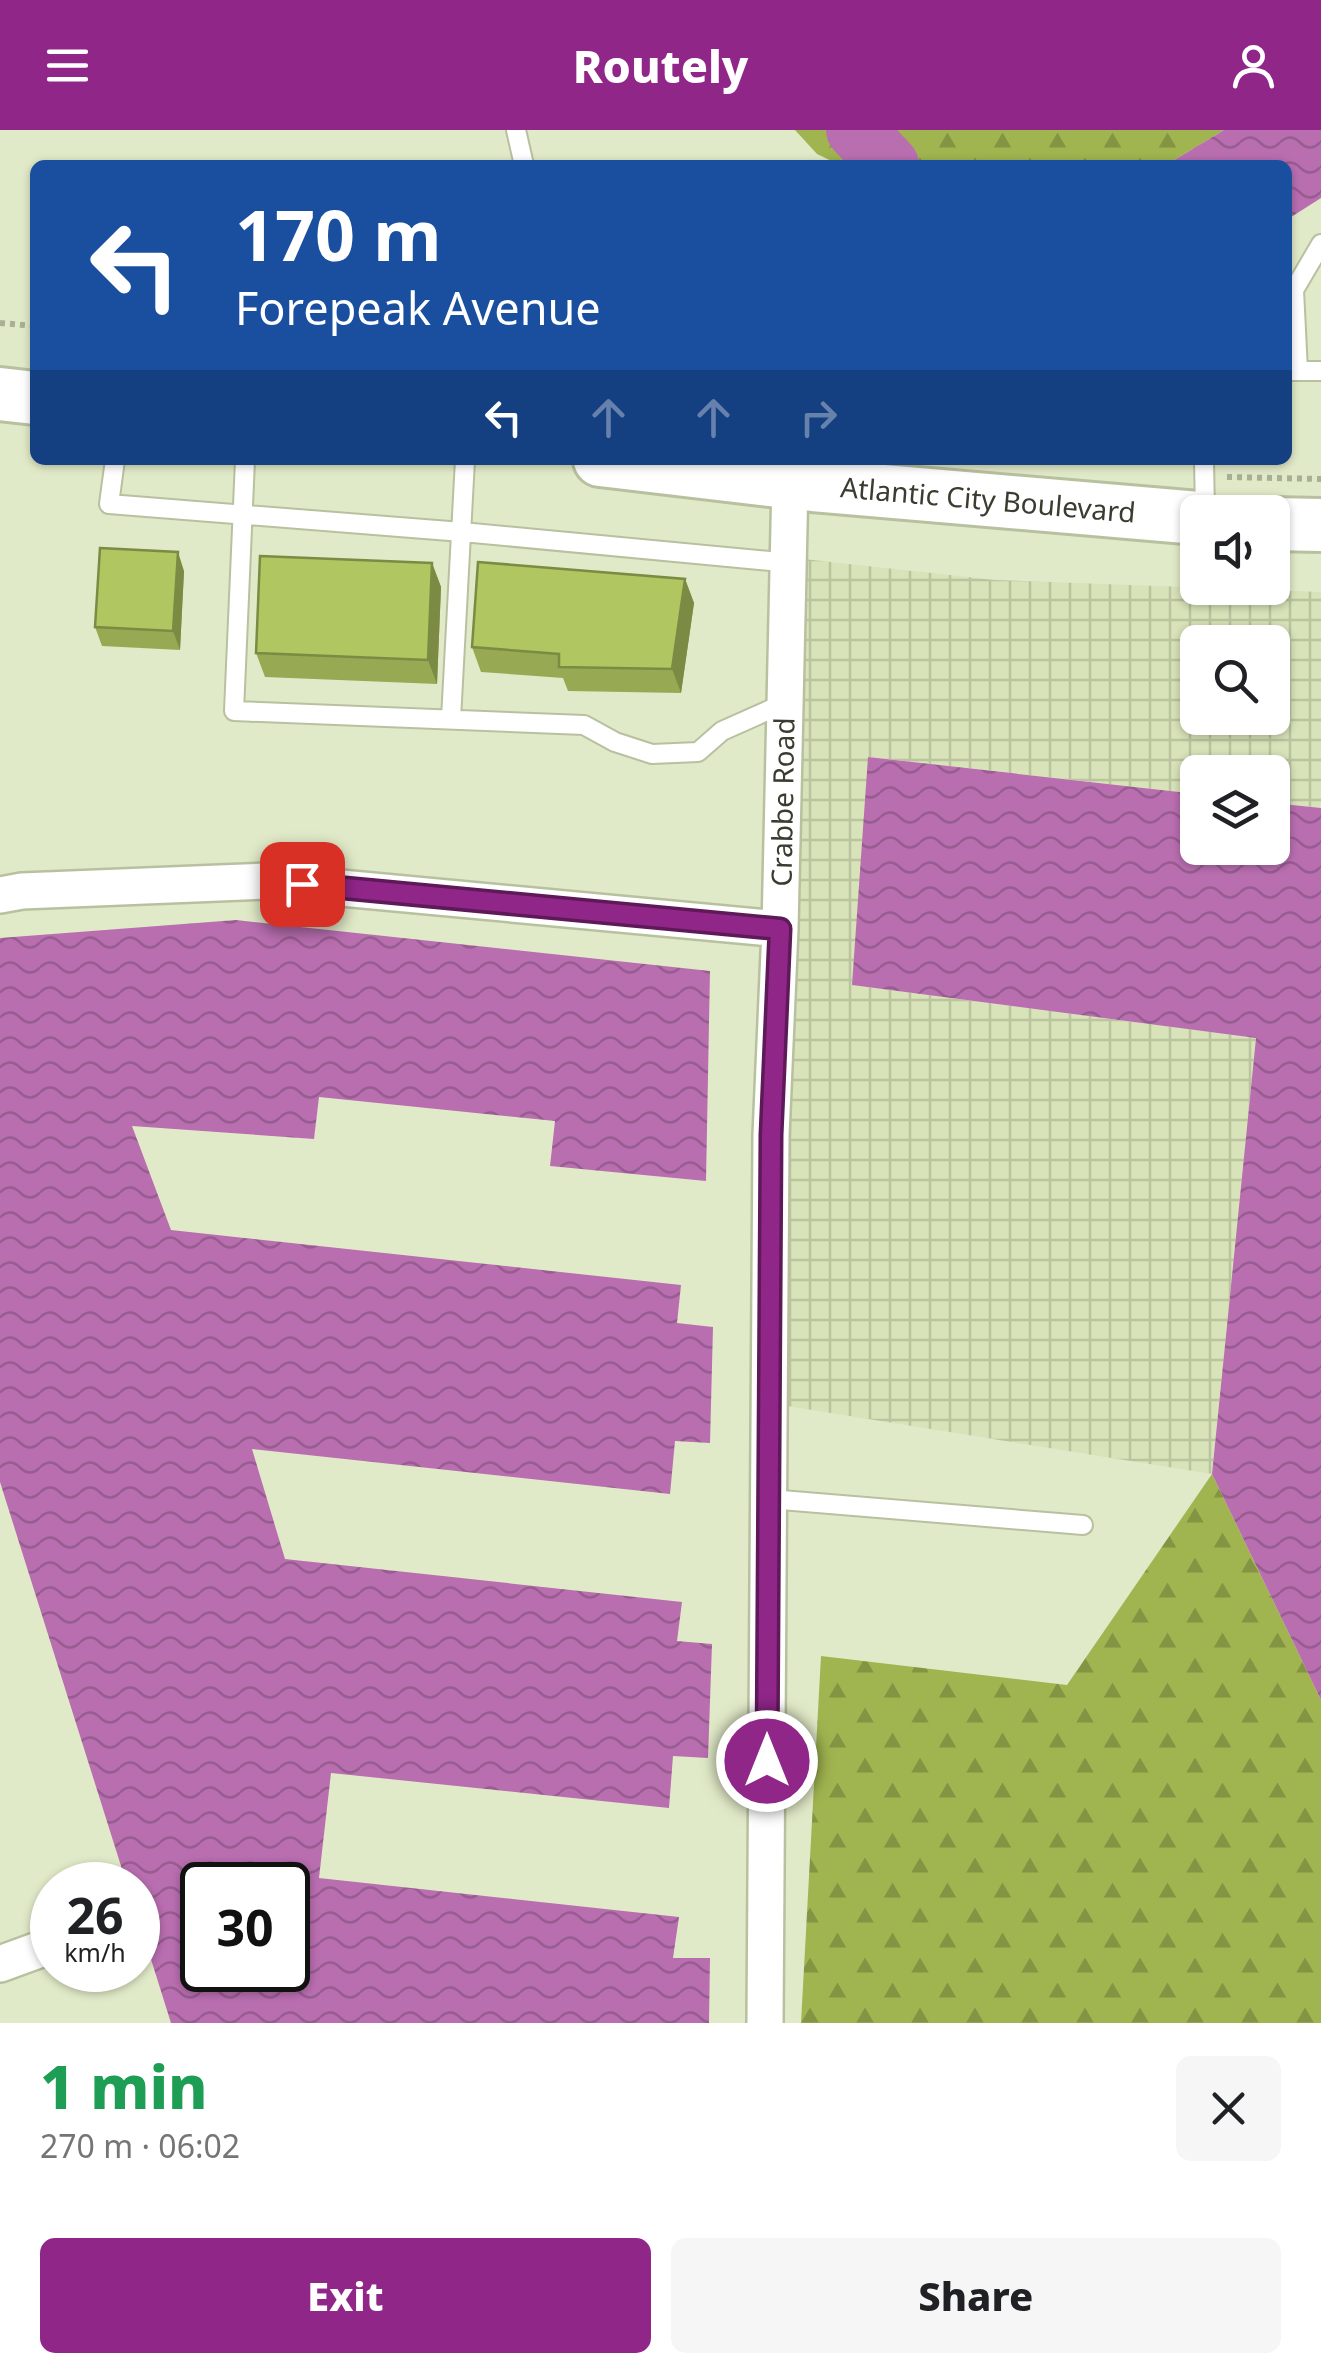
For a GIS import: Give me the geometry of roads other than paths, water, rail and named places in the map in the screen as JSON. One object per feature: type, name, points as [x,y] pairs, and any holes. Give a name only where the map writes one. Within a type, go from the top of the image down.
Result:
[{"type":"main road","points":[[0,394],[30,397]]},
{"type":"main road","name":"Atlantic City Boulevard","points":[[669,465],[806,475],[1180,516]]},
{"type":"main road","points":[[1290,524],[1321,525]]},
{"type":"street","name":"Crabbe Road","points":[[765,2023],[771,1135],[790,563],[806,475]]},
{"type":"street","points":[[0,895],[266,881],[780,929]]},
{"type":"street","points":[[0,1964],[30,1953]]},
{"type":"lane","points":[[516,130],[523,160]]},
{"type":"lane","points":[[1321,244],[1294,290],[1293,371],[1321,371]]},
{"type":"lane","points":[[114,465],[110,504],[790,563]]},
{"type":"lane","points":[[245,465],[234,711],[584,724],[615,742],[652,754],[698,752],[722,730],[785,702]]},
{"type":"lane","points":[[451,719],[466,465]]},
{"type":"lane","points":[[1204,465],[1205,495]]},
{"type":"lane","points":[[769,1499],[1083,1525]]},
{"type":"water","points":[[1224,130],[1321,130],[1321,198],[1292,216],[1292,160],[1174,160]]},
{"type":"water","points":[[868,757],[1180,792],[1180,865],[1290,865],[1290,805],[1321,808],[1321,1700],[1212,1474],[1256,1038],[852,985]]},
{"type":"water","points":[[236,920],[710,971],[706,1181],[550,1166],[555,1121],[319,1097],[314,1139],[132,1126],[171,1230],[681,1285],[677,1323],[713,1327],[710,1443],[675,1441],[670,1494],[252,1449],[285,1559],[682,1602],[677,1641],[712,1644],[708,1758],[673,1756],[669,1808],[331,1773],[319,1878],[679,1917],[673,1958],[710,1958],[709,2023],[171,2023],[160,1988],[160,1862],[120,1862],[0,1482],[0,938]]},
{"type":"waterway","points":[[856,130],[884,160]]}]
